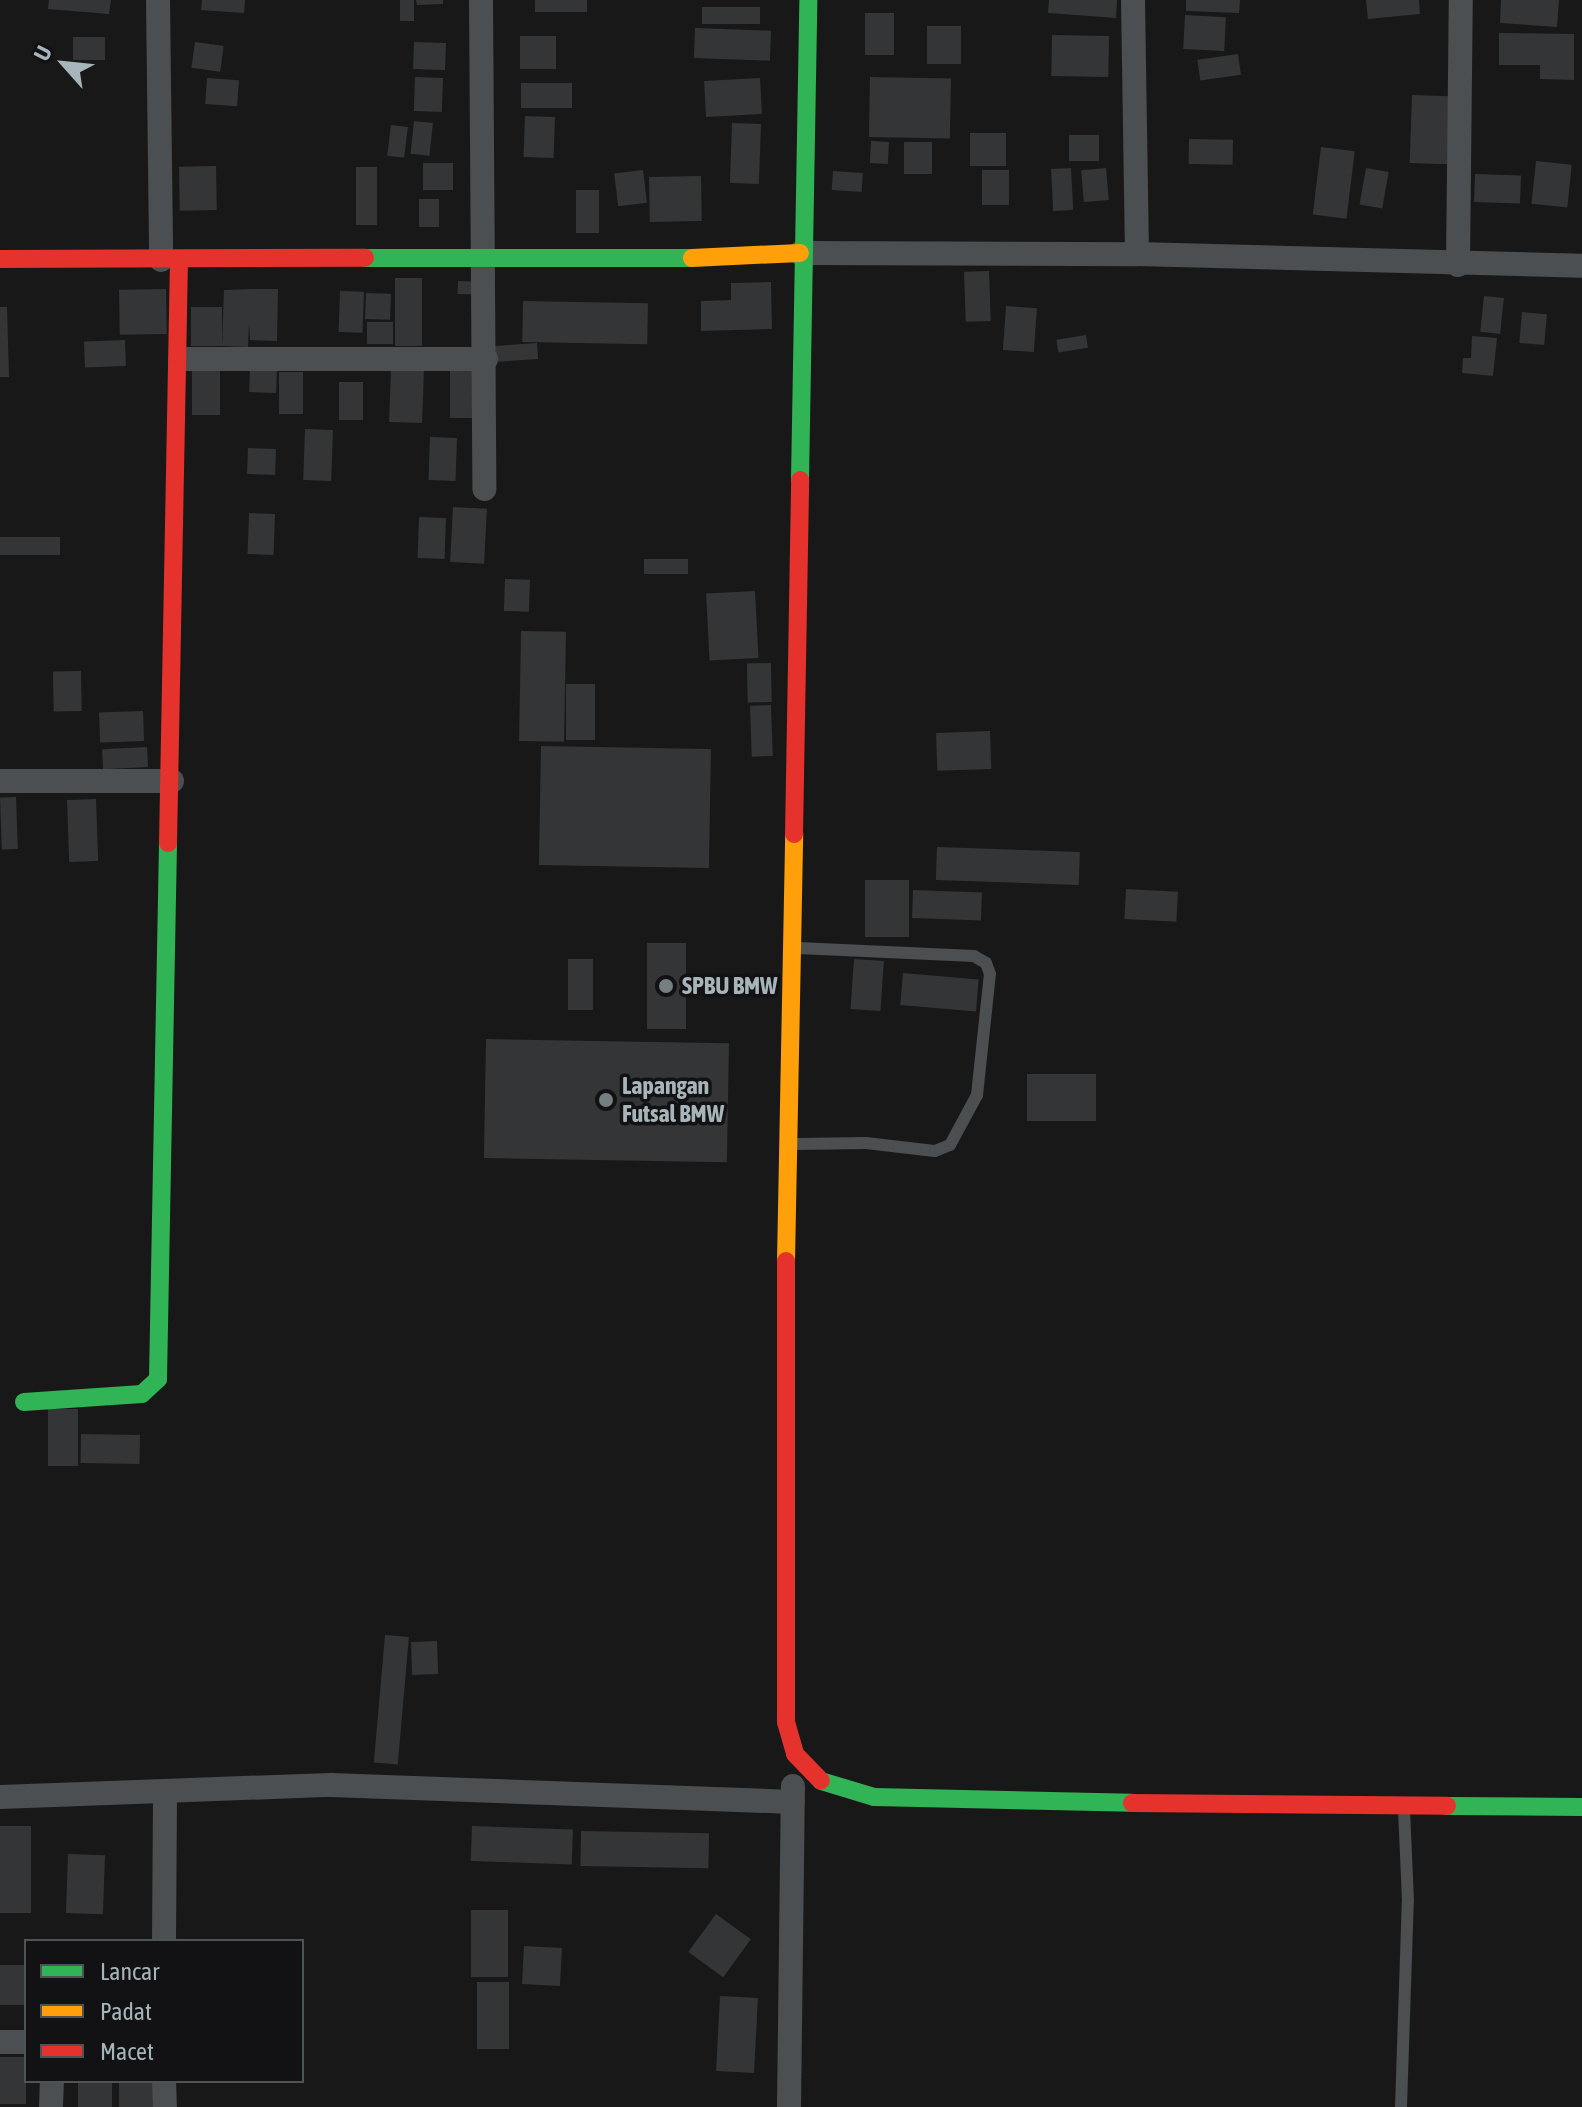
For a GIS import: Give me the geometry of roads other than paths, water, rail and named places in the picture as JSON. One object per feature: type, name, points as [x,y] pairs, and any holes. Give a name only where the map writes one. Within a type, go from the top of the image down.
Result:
[{"type":"main road","points":[[808,0],[800,253],[795,948],[784,1642],[786,1722],[795,1754],[808,1772],[829,1786],[874,1797],[1404,1807],[1582,1807]]},
{"type":"main road","points":[[0,259],[486,258],[800,253]]},
{"type":"main road","points":[[24,1402],[142,1394],[157,1385],[180,359],[170,260]]},
{"type":"street","points":[[158,0],[170,260]]},
{"type":"street","points":[[481,0],[480,169],[486,258],[484,489]]},
{"type":"street","points":[[1133,0],[1137,254]]},
{"type":"street","points":[[1458,265],[1461,0]]},
{"type":"street","points":[[800,253],[1137,254],[1582,266]]},
{"type":"street","points":[[180,359],[486,359]]},
{"type":"street","points":[[0,781],[172,781]]},
{"type":"street","points":[[789,2107],[795,1754]]},
{"type":"street","points":[[0,1797],[432,1786],[793,1802]]},
{"type":"street","points":[[164,1939],[165,1791]]},
{"type":"street","points":[[0,2042],[24,2042]]},
{"type":"street","points":[[51,2107],[52,2083]]},
{"type":"street","points":[[164,2083],[165,2107]]},
{"type":"lane","points":[[790,1144],[866,1143],[935,1151],[950,1145],[977,1095],[990,974],[983,960],[974,956],[795,948]]},
{"type":"lane","points":[[1401,2107],[1408,1901],[1404,1807]]},
{"type":"place","name":"SPBU BMW","points":[[666,986]]},
{"type":"place","name":"Lapangan Futsal BMW","points":[[606,1100]]}]
